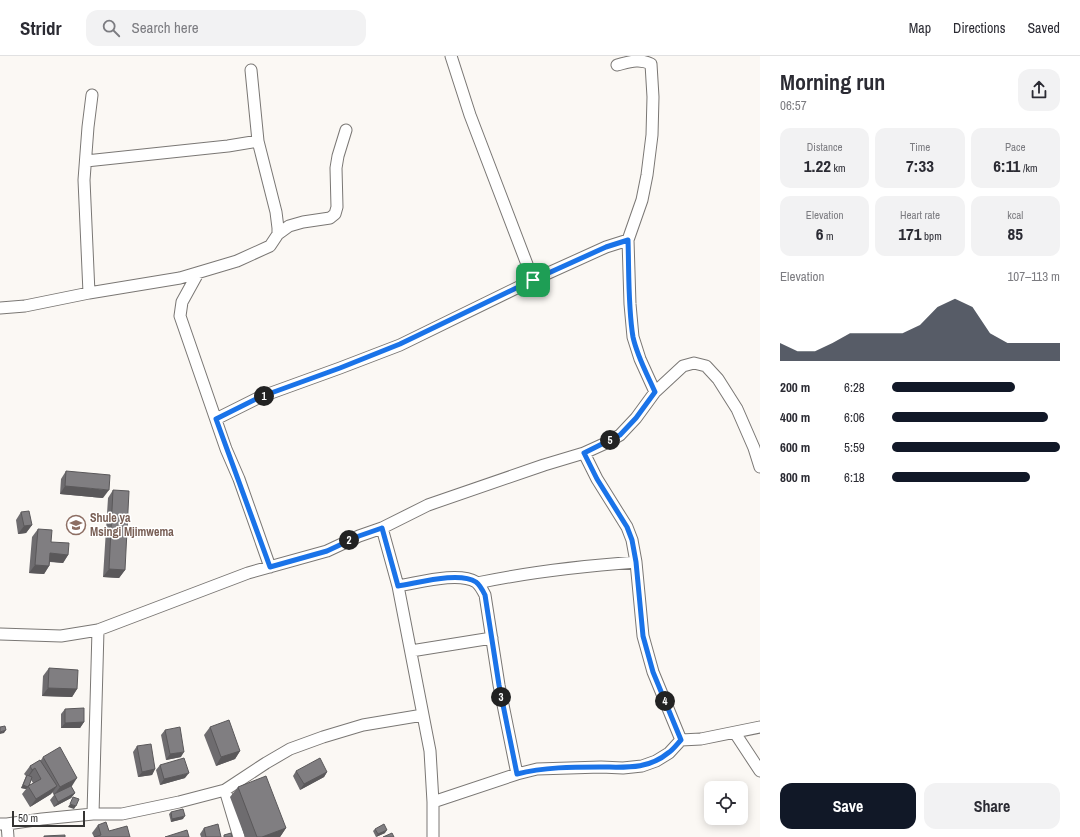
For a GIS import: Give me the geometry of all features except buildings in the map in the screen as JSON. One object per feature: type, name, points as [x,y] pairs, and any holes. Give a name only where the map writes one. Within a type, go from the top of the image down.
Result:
[{"type":"street","points":[[452,56],[470,115],[533,280]]},
{"type":"street","points":[[617,65],[644,60],[651,64],[652,135],[647,175],[642,200],[628,240],[630,304],[633,337],[640,359],[655,392]]},
{"type":"street","points":[[251,70],[258,141],[276,212],[278,234]]},
{"type":"street","points":[[89,293],[85,208],[86,161],[92,95]]},
{"type":"street","points":[[0,308],[25,306],[198,273],[257,253],[270,246],[278,234],[290,226],[303,222],[330,218],[335,214],[337,207],[336,168],[346,130]]},
{"type":"street","points":[[86,161],[228,146],[258,141]]},
{"type":"street","points":[[216,419],[260,397],[327,373],[400,344],[533,280],[606,247],[628,240]]},
{"type":"street","points":[[198,273],[182,302],[180,316],[270,567]]},
{"type":"street","points":[[0,634],[61,636],[98,630],[248,573],[327,551],[359,536],[382,528],[428,505],[544,464],[584,453],[620,435],[636,418],[655,392],[683,366],[694,362],[706,366],[718,378],[737,409],[754,448],[760,467]]},
{"type":"street","points":[[584,453],[597,479],[627,527],[632,540],[636,562],[643,636],[653,672],[681,740]]},
{"type":"street","points":[[382,528],[398,586],[430,751],[433,802],[433,837]]},
{"type":"street","points":[[398,586],[454,578],[467,579],[477,583],[538,572],[600,564],[636,562]]},
{"type":"street","points":[[477,583],[485,595],[499,685],[517,774]]},
{"type":"street","points":[[93,814],[98,630]]},
{"type":"street","points":[[411,651],[492,638]]},
{"type":"street","points":[[8,837],[4,824],[93,814],[122,814],[160,807],[225,790],[290,749],[363,725],[423,716]]},
{"type":"street","points":[[433,802],[517,774],[537,769],[601,767],[623,768],[642,766],[656,761],[669,753],[681,740],[701,739],[760,727]]},
{"type":"street","points":[[735,732],[760,771]]},
{"type":"street","points":[[225,790],[239,837]]},
{"type":"place","name":"Shule ya Msingi Mjimwema","points":[[76,525]]},
{"type":"route","points":[[628,240],[630,304],[633,337],[640,359],[655,392],[636,418],[620,435],[584,453],[597,479],[627,527],[632,540],[636,562],[638,596],[643,636],[653,672],[681,740],[669,753],[656,761],[642,766],[623,768],[601,767],[537,769],[517,774],[499,685],[485,595],[477,583],[467,579],[454,578],[398,586],[382,528],[359,536],[327,551],[270,567],[216,419],[260,397],[302,383],[400,344],[533,280],[606,247],[628,240]]}]
